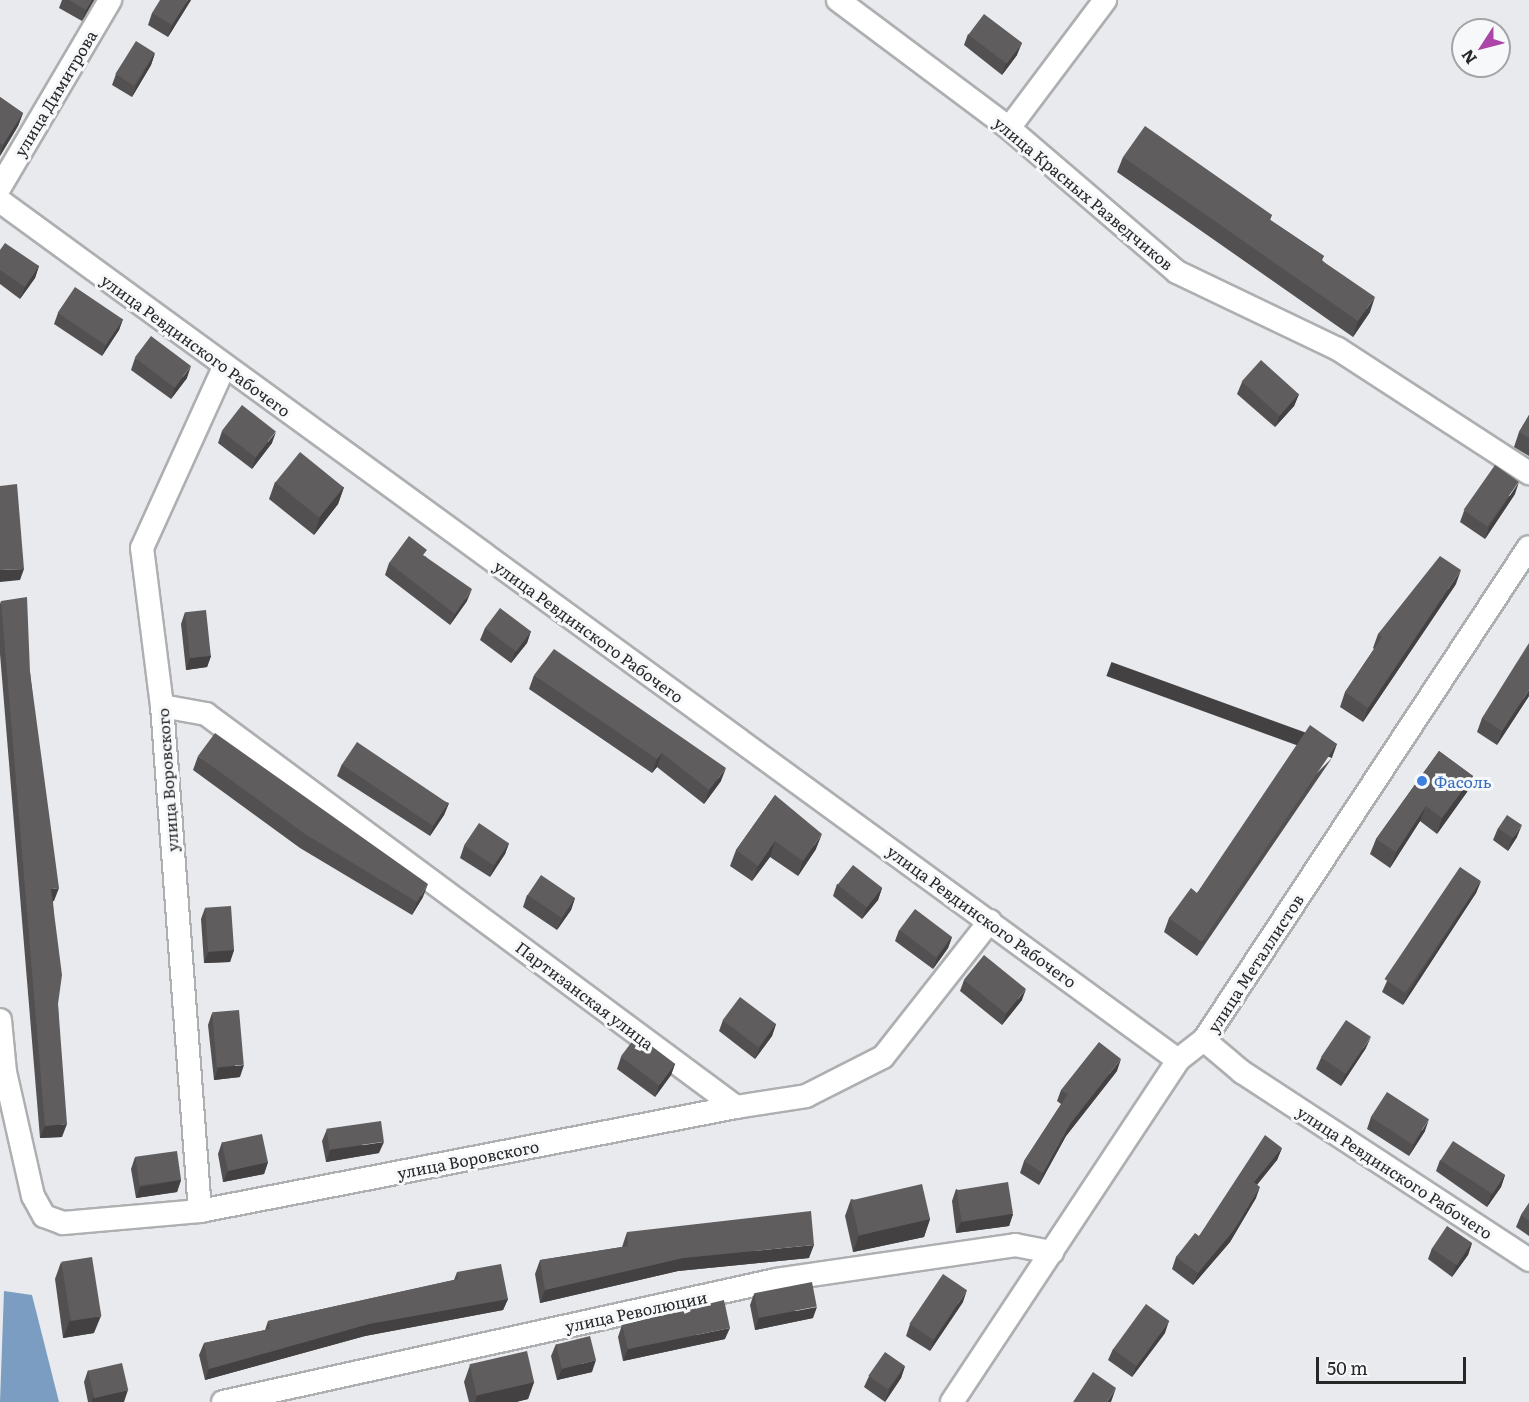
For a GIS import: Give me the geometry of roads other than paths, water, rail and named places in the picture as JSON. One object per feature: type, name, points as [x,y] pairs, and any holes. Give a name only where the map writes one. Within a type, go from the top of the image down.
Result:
[{"type":"street","name":"улица Димитрова","points":[[0,187],[111,0]]},
{"type":"street","name":"улица Красных Разведчиков","points":[[838,0],[1009,128],[1177,272],[1338,349],[1529,473]]},
{"type":"street","points":[[1009,128],[1105,0]]},
{"type":"street","name":"улица Ревдинского Рабочего","points":[[0,201],[224,367],[990,921],[1178,1060]]},
{"type":"street","name":"улица Воровского","points":[[200,1211],[162,706],[142,548],[224,367]]},
{"type":"street","name":"улица Металлистов","points":[[952,1402],[1178,1060],[1204,1040],[1529,547]]},
{"type":"street","name":"Партизанская улица","points":[[162,706],[206,714],[736,1107]]},
{"type":"street","points":[[736,1107],[806,1096],[883,1057],[990,921]]},
{"type":"street","points":[[0,1020],[2,1073]]},
{"type":"street","name":"улица Ревдинского Рабочего","points":[[1204,1040],[1242,1072],[1529,1260]]},
{"type":"street","name":"улица Воровского","points":[[2,1073],[33,1197],[44,1216],[63,1223],[200,1211],[736,1107]]},
{"type":"street","name":"улица Революции","points":[[224,1402],[776,1280],[1015,1245],[1052,1252]]},
{"type":"water","points":[[4,1291],[32,1295],[59,1402],[0,1402]]},
{"type":"place","name":"Фасоль","points":[[1422,781]]}]
